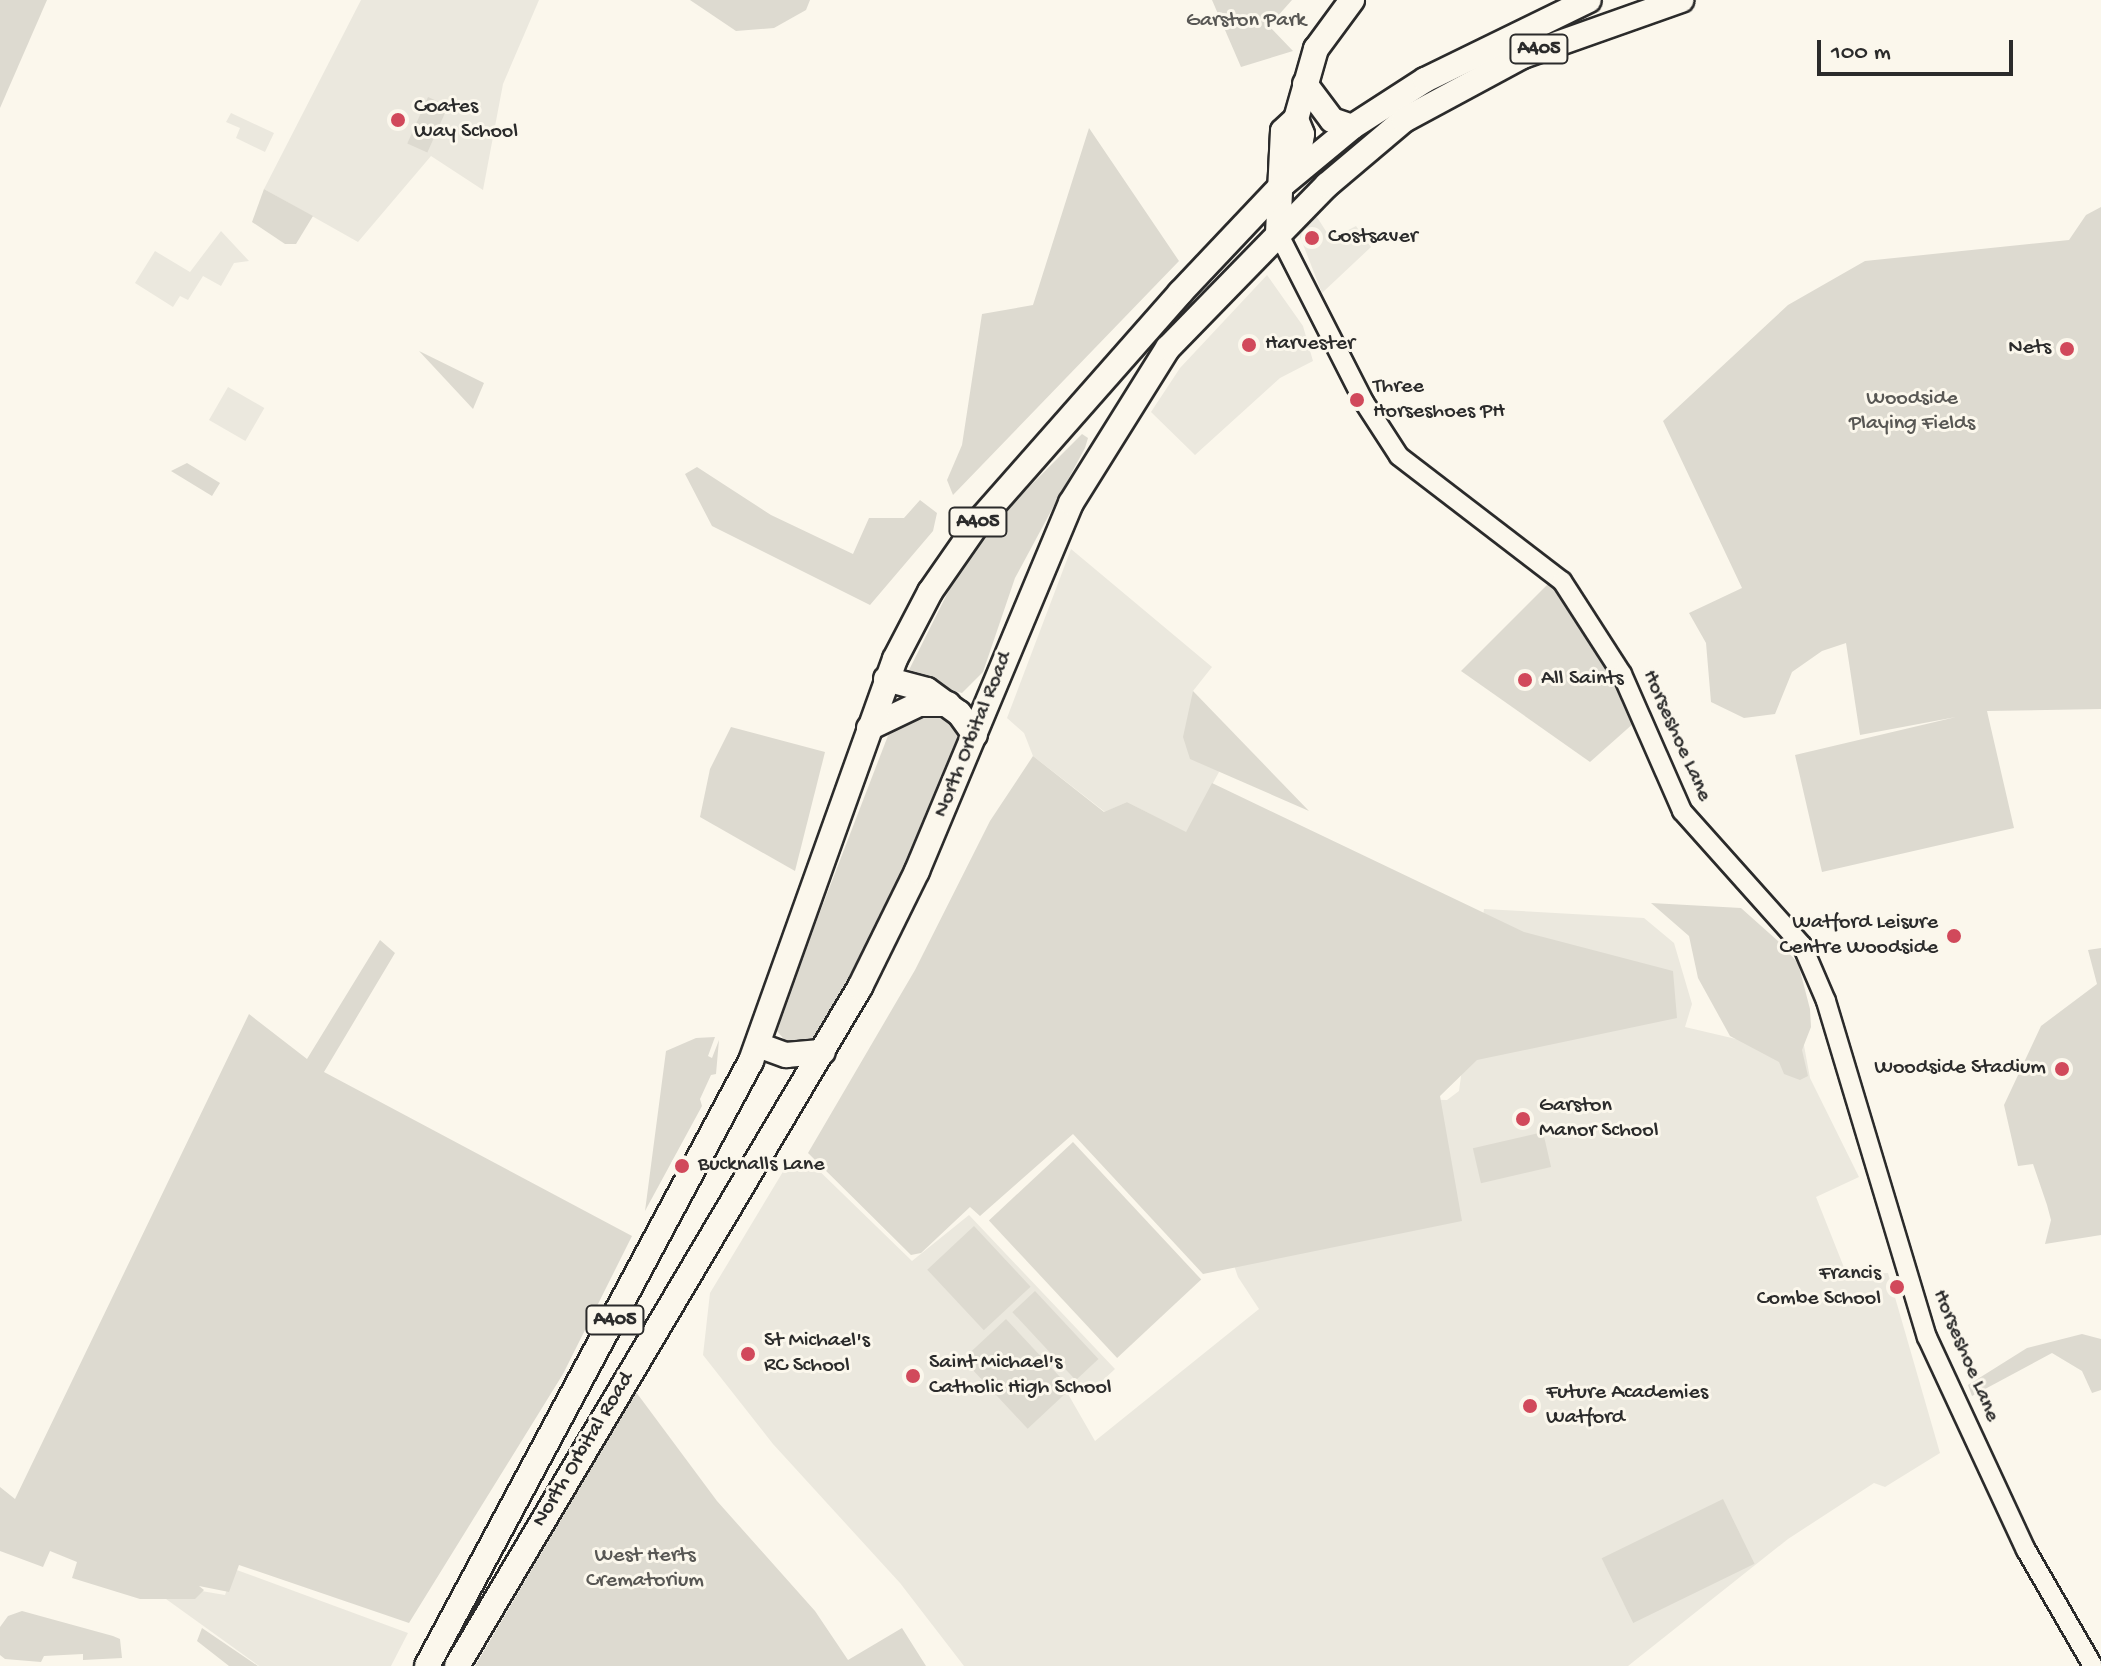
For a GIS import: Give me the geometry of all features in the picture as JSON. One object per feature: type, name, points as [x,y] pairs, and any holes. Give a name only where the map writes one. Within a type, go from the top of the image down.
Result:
[{"type":"main road","points":[[1180,293],[1202,291],[1246,246],[1278,233],[1282,185],[1278,152],[1283,131],[1296,119],[1305,84],[1325,33],[1352,0]]},
{"type":"main road","name":"North Orbital Road","points":[[427,1666],[483,1556],[674,1210],[738,1079],[886,679],[930,592],[980,520],[1180,293],[1282,185],[1352,127],[1464,58],[1589,0]]},
{"type":"main road","name":"North Orbital Road","points":[[457,1666],[823,1052],[899,911],[975,735],[1037,579],[1101,448],[1168,348],[1278,233],[1357,157],[1463,84],[1562,40],[1681,0]]},
{"type":"main road","points":[[1305,84],[1332,120],[1352,127]]},
{"type":"main road","points":[[1282,185],[1334,160],[1357,157]]},
{"type":"main road","points":[[886,679],[927,690],[948,704],[975,735]]},
{"type":"main road","points":[[869,728],[919,704],[948,704]]},
{"type":"main road","points":[[750,1043],[786,1055],[823,1052]]},
{"type":"main road","name":"A405","points":[[415,1666],[483,1556]]},
{"type":"street","name":"Horseshoe Lane","points":[[1278,233],[1364,402],[1399,456],[1562,581],[1588,613],[1622,674],[1687,819],[1802,945],[1826,1001],[1927,1337],[2026,1550],[2093,1666]]},
{"type":"shaded area","name":"Coates Way School","points":[[361,0],[539,0],[503,84],[483,190],[431,156],[358,242],[264,189]]},
{"type":"shaded area","points":[[231,113],[274,133],[265,152],[236,138],[240,128],[226,122]]},
{"type":"shaded area","points":[[1315,214],[1331,239],[1356,226],[1371,247],[1322,293],[1297,229]]},
{"type":"shaded area","points":[[221,231],[249,261],[234,263],[221,286],[203,276],[188,300],[180,296],[173,307],[135,283],[155,251],[190,272]]},
{"type":"shaded area","points":[[1267,275],[1303,326],[1313,361],[1280,378],[1195,455],[1151,412],[1180,368]]},
{"type":"shaded area","points":[[228,387],[264,408],[245,441],[209,420]]},
{"type":"shaded area","points":[[1071,549],[1212,667],[1193,691],[1219,772],[1186,833],[1127,802],[1105,812],[1033,756],[1024,733],[1007,718]]},
{"type":"shaded area","name":"Future Academies Watford","points":[[1484,909],[1644,918],[1674,943],[1692,1004],[1685,1027],[1736,1039],[1803,1040],[1810,1078],[1859,1177],[1816,1197],[1847,1275],[1888,1273],[1940,1453],[1885,1487],[1874,1483],[1788,1539],[1628,1666],[964,1666],[900,1583],[773,1444],[703,1355],[710,1293],[784,1170],[806,1158],[912,1261],[969,1215],[1115,1369],[1101,1382],[1068,1394],[1095,1441],[1259,1309],[1238,1277],[1227,1245],[1293,1097],[1447,1100],[1459,1091]]},
{"type":"shaded area","points":[[234,1569],[408,1633],[391,1666],[259,1666],[166,1599],[172,1586],[225,1595]]},
{"type":"green space","points":[[0,0],[47,0],[0,108]]},
{"type":"green space","points":[[690,0],[810,0],[806,10],[774,28],[736,31]]},
{"type":"green space","name":"Garston Park","points":[[1212,0],[1292,0],[1269,26],[1293,51],[1241,67]]},
{"type":"green space","points":[[428,97],[448,106],[427,153],[407,144]]},
{"type":"green space","points":[[1089,128],[1179,261],[953,495],[947,480],[962,445],[982,314],[1033,305]]},
{"type":"green space","points":[[264,189],[313,216],[296,244],[285,244],[252,222]]},
{"type":"green space","name":"Woodside Playing Fields","points":[[2101,207],[2101,709],[1987,711],[2014,828],[1822,872],[1795,755],[1956,717],[1860,735],[1846,643],[1822,651],[1792,672],[1775,714],[1744,718],[1711,702],[1706,643],[1689,613],[1742,588],[1663,421],[1788,305],[1865,261],[2069,240],[2086,215]]},
{"type":"green space","points":[[419,351],[484,383],[473,409]]},
{"type":"green space","points":[[1082,434],[1088,438],[1085,448],[1015,578],[983,672],[962,693],[931,685],[909,670],[951,586],[986,530]]},
{"type":"green space","points":[[187,463],[220,483],[212,496],[171,471]]},
{"type":"green space","points":[[697,467],[771,515],[853,554],[869,518],[904,518],[920,500],[937,513],[933,531],[870,605],[712,526],[685,474]]},
{"type":"green space","points":[[1550,582],[1578,616],[1635,722],[1590,762],[1461,671]]},
{"type":"green space","points":[[1193,691],[1309,811],[1190,759],[1183,737]]},
{"type":"green space","points":[[927,710],[944,713],[963,734],[916,852],[816,1037],[788,1044],[777,1031],[778,1021],[889,733],[904,719]]},
{"type":"green space","points":[[731,727],[825,752],[795,871],[700,817],[710,769]]},
{"type":"green space","points":[[1033,756],[1104,812],[1127,802],[1186,832],[1212,783],[1524,932],[1673,971],[1677,1018],[1477,1060],[1440,1096],[1462,1221],[1203,1274],[1073,1134],[980,1216],[970,1207],[921,1253],[911,1255],[808,1153],[915,970],[990,821]]},
{"type":"green space","points":[[1651,903],[1741,908],[1798,963],[1810,1009],[1811,1027],[1802,1050],[1808,1076],[1800,1080],[1784,1074],[1779,1062],[1730,1036],[1698,978],[1689,936]]},
{"type":"green space","points":[[380,940],[395,953],[324,1072],[632,1236],[563,1374],[409,1623],[239,1565],[229,1592],[199,1586],[204,1590],[195,1599],[140,1599],[72,1578],[77,1562],[50,1551],[43,1567],[0,1551],[0,1487],[15,1499],[249,1014],[307,1059]]},
{"type":"green space","name":"Woodside Stadium","points":[[2101,948],[2101,1235],[2045,1244],[2051,1220],[2047,1205],[2033,1164],[2018,1166],[2004,1105],[2041,1026],[2097,984],[2088,950]]},
{"type":"green space","points":[[715,1037],[708,1056],[712,1058],[719,1040],[716,1074],[711,1075],[700,1099],[702,1106],[645,1211],[666,1051],[696,1038]]},
{"type":"green space","points":[[1543,1132],[1551,1167],[1481,1183],[1473,1148]]},
{"type":"green space","points":[[1073,1142],[1201,1279],[1117,1358],[989,1220]]},
{"type":"green space","points":[[974,1226],[1031,1287],[984,1330],[927,1270]]},
{"type":"green space","points":[[1035,1291],[1098,1359],[1076,1380],[1012,1312]]},
{"type":"green space","points":[[1006,1319],[1071,1388],[1028,1429],[963,1359]]},
{"type":"green space","points":[[2082,1334],[2101,1339],[2101,1390],[2092,1393],[2082,1371],[2052,1353],[1972,1396],[1968,1385],[2027,1348]]},
{"type":"green space","name":"West Herts Crematorium","points":[[636,1392],[717,1501],[815,1611],[848,1660],[902,1628],[926,1666],[475,1666]]},
{"type":"green space","points":[[1723,1499],[1755,1564],[1633,1623],[1602,1558]]},
{"type":"green space","points":[[22,1611],[120,1639],[122,1658],[83,1660],[83,1654],[44,1656],[41,1662],[5,1659],[0,1655],[0,1627],[8,1616]]},
{"type":"green space","points":[[202,1628],[258,1666],[229,1666],[197,1641]]},
{"type":"place","name":"Coates Way School","points":[[398,120]]},
{"type":"place","name":"Costsaver","points":[[1312,238]]},
{"type":"place","name":"Harvester","points":[[1249,345]]},
{"type":"place","name":"Nets","points":[[2067,349]]},
{"type":"place","name":"Three Horseshoes PH","points":[[1357,400]]},
{"type":"place","name":"All Saints","points":[[1525,680]]},
{"type":"place","name":"Watford Leisure Centre Woodside","points":[[1954,936]]},
{"type":"place","name":"Woodside Stadium","points":[[2062,1069]]},
{"type":"place","name":"Garston Manor School","points":[[1523,1119]]},
{"type":"place","name":"Bucknalls Lane","points":[[682,1166]]},
{"type":"place","name":"Francis Combe School","points":[[1897,1287]]},
{"type":"place","name":"St Michael's RC School","points":[[748,1354]]},
{"type":"place","name":"Saint Michael's Catholic High School","points":[[913,1376]]},
{"type":"place","name":"Future Academies Watford","points":[[1530,1406]]}]
